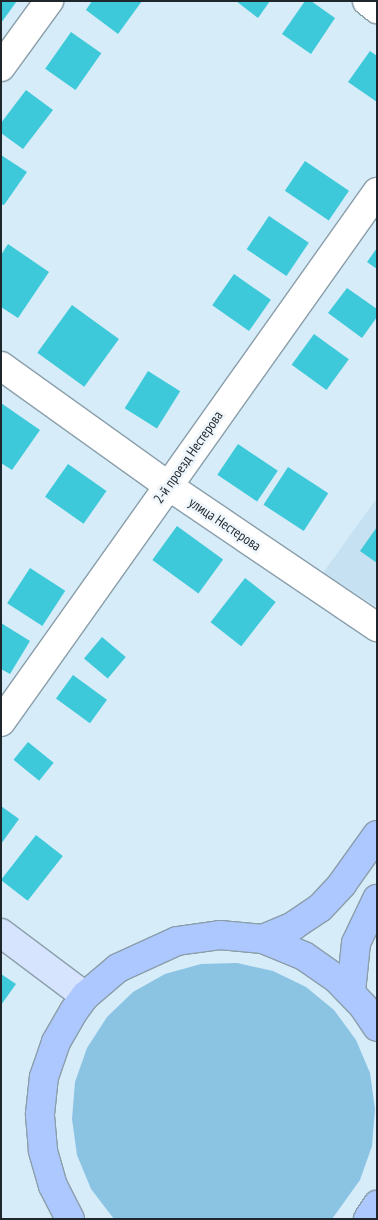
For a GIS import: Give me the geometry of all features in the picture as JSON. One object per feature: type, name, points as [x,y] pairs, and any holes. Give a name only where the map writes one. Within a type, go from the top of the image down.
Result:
[{"type":"main road","points":[[263,939],[293,926],[320,908],[342,884],[377,835]]},
{"type":"main road","points":[[351,992],[356,942],[377,899]]},
{"type":"main road","points":[[1,933],[85,996]]},
{"type":"main road","points":[[70,1218],[47,1168],[40,1132],[40,1104],[44,1077],[56,1042],[85,996],[130,960],[177,941],[220,935],[263,939],[304,956],[351,992],[377,1026]]},
{"type":"main road","points":[[368,1219],[377,1205]]},
{"type":"street","points":[[1,68],[49,1]]},
{"type":"street","points":[[366,1],[377,8]]},
{"type":"street","name":"2-й проезд Нестерова","points":[[1,722],[377,192]]},
{"type":"street","name":"улица Нестерова","points":[[1,366],[168,485],[377,627]]},
{"type":"shaded area","points":[[377,498],[377,607],[323,573]]},
{"type":"shaded area","points":[[237,963],[273,971],[306,987],[334,1010],[356,1040],[370,1073],[375,1109],[372,1146],[360,1180],[332,1219],[114,1219],[91,1189],[77,1155],[72,1119],[75,1082],[87,1048],[107,1017],[133,992],[165,974],[201,964]]},
{"type":"building","points":[[1,1],[17,1],[1,23]]},
{"type":"building","points":[[92,1],[142,1],[118,34],[86,10]]},
{"type":"building","points":[[236,1],[270,1],[258,18]]},
{"type":"building","points":[[305,1],[311,1],[335,18],[311,54],[282,34]]},
{"type":"building","points":[[71,32],[101,53],[75,90],[45,69]]},
{"type":"building","points":[[370,51],[377,56],[377,102],[348,82]]},
{"type":"building","points":[[26,90],[53,110],[23,149],[1,133],[1,123]]},
{"type":"building","points":[[1,155],[27,172],[4,205],[1,204]]},
{"type":"building","points":[[305,161],[349,191],[329,220],[285,191]]},
{"type":"building","points":[[269,216],[309,243],[286,276],[247,249]]},
{"type":"building","points":[[8,244],[49,272],[18,318],[1,307],[1,255]]},
{"type":"building","points":[[377,248],[377,269],[367,262]]},
{"type":"building","points":[[234,274],[271,300],[249,331],[212,305]]},
{"type":"building","points":[[347,288],[377,309],[377,317],[362,338],[328,313]]},
{"type":"building","points":[[72,305],[119,339],[84,387],[37,353]]},
{"type":"building","points":[[314,334],[349,359],[326,390],[292,365]]},
{"type":"building","points":[[148,371],[180,391],[157,428],[125,408]]},
{"type":"building","points":[[1,403],[40,430],[12,470],[1,463]]},
{"type":"building","points":[[238,444],[278,471],[257,502],[217,475]]},
{"type":"building","points":[[68,464],[107,491],[84,524],[45,497]]},
{"type":"building","points":[[288,467],[328,493],[304,531],[263,505]]},
{"type":"building","points":[[177,526],[223,560],[198,593],[152,560]]},
{"type":"building","points":[[377,527],[377,563],[360,551]]},
{"type":"building","points":[[30,568],[65,591],[42,626],[7,603]]},
{"type":"building","points":[[245,578],[276,602],[241,646],[211,622]]},
{"type":"building","points":[[1,623],[30,641],[10,674],[1,669]]},
{"type":"building","points":[[102,637],[126,657],[108,678],[84,658]]},
{"type":"building","points":[[73,675],[107,700],[90,723],[56,698]]},
{"type":"building","points":[[28,742],[54,763],[39,781],[14,760]]},
{"type":"building","points":[[1,806],[19,819],[1,844]]},
{"type":"building","points":[[36,835],[63,856],[28,901],[1,880]]},
{"type":"building","points":[[1,974],[16,984],[1,1005]]}]
